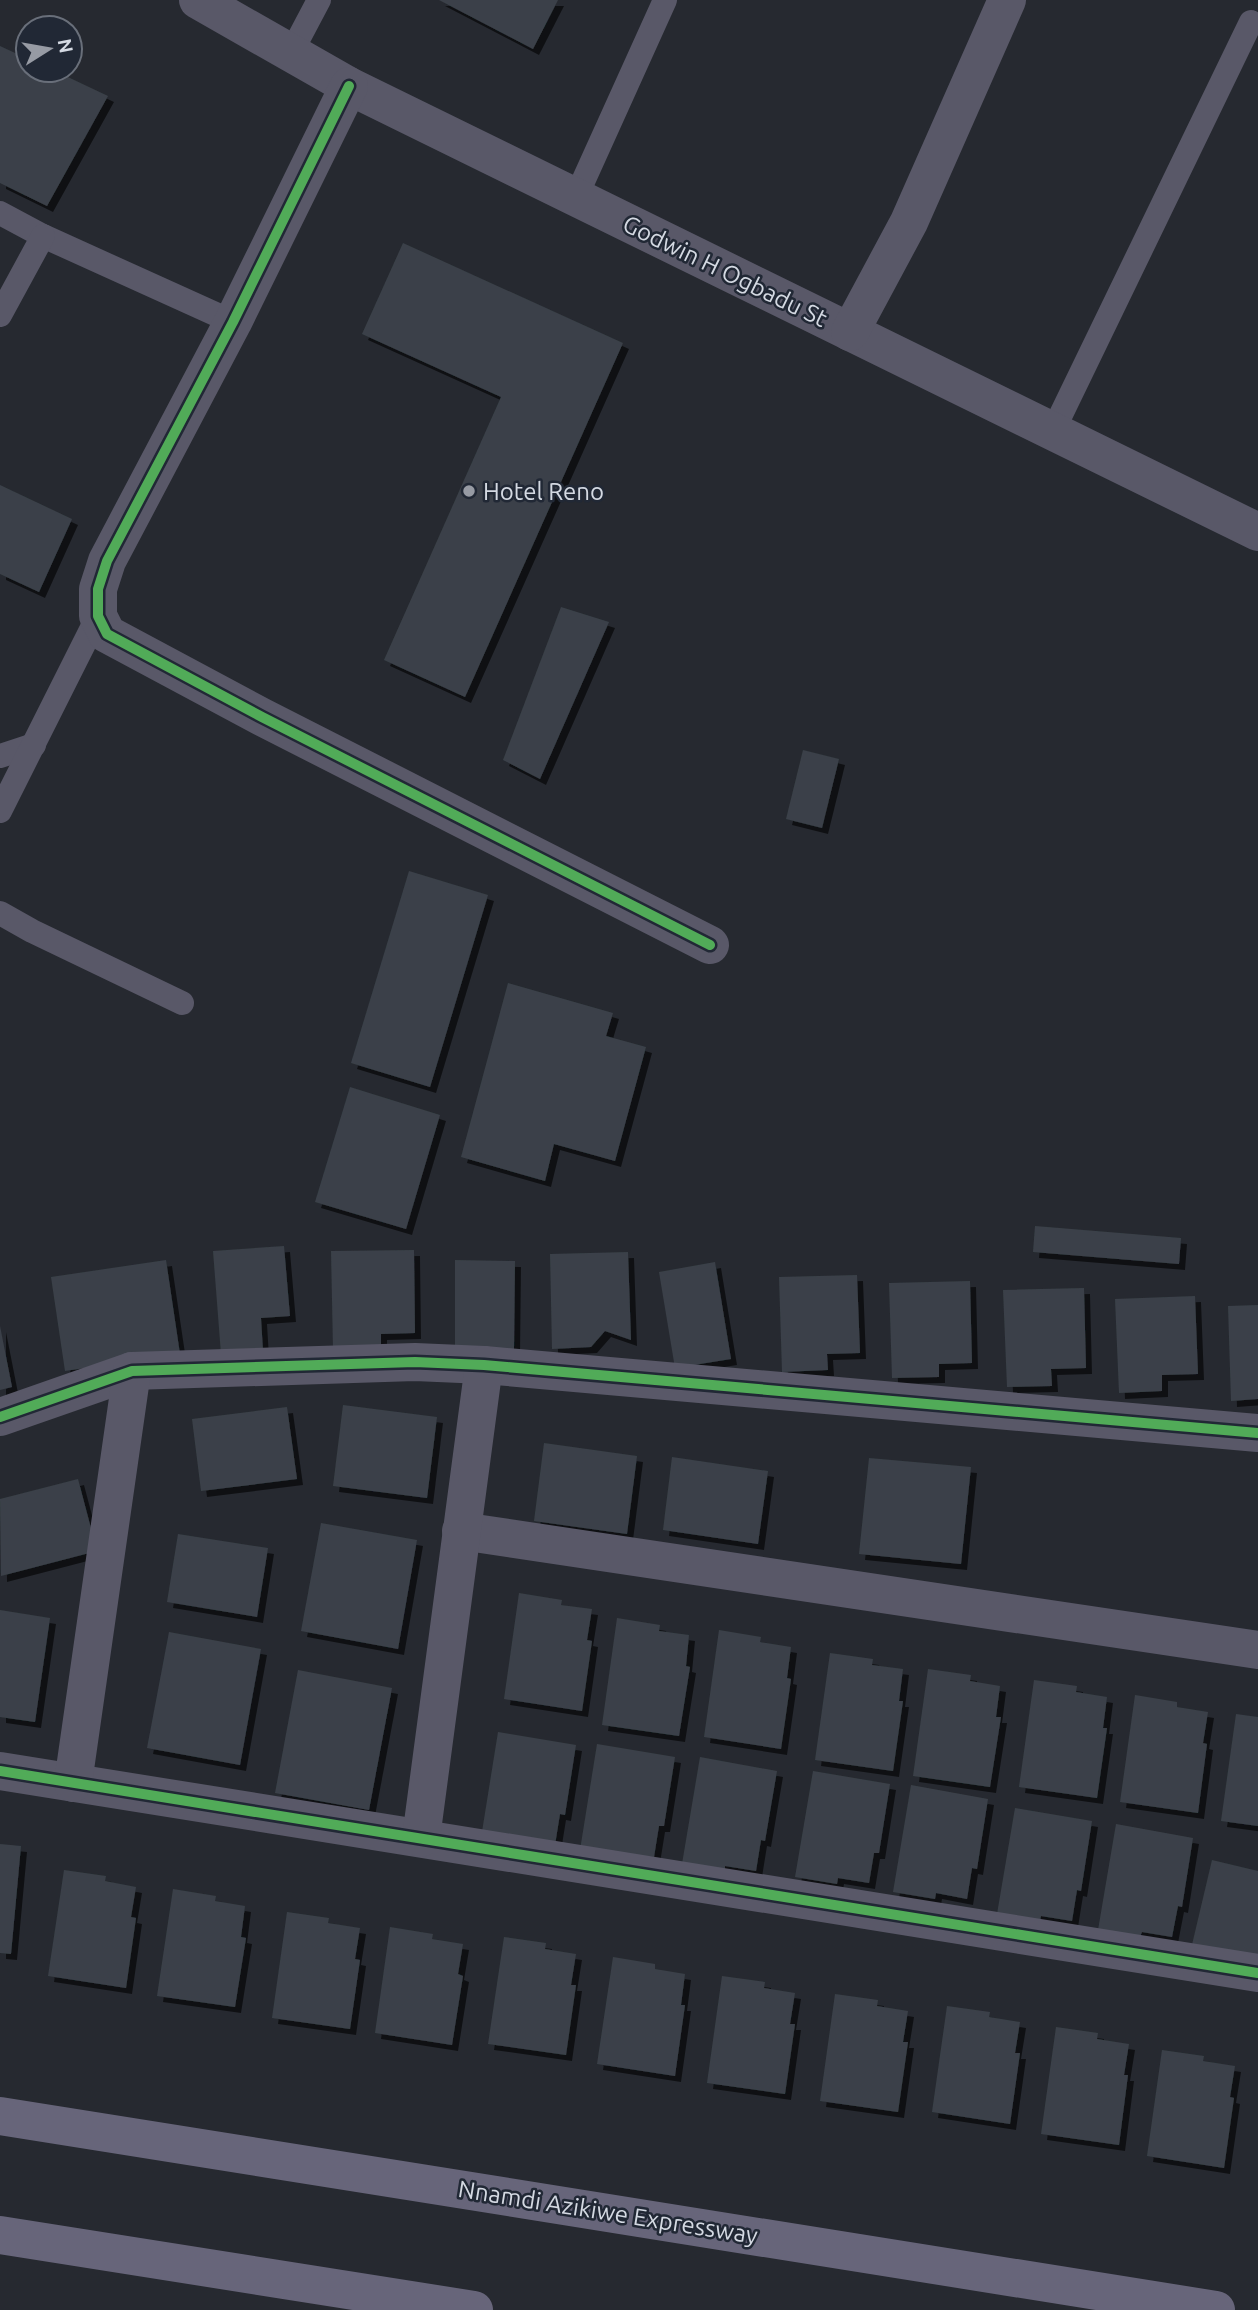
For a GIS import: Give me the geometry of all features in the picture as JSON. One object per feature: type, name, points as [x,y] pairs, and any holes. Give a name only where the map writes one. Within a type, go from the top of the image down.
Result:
[{"type":"highway","name":"Nnamdi Azikiwe Expressway","points":[[0,2116],[1216,2310]]},
{"type":"highway","points":[[0,2235],[474,2310]]},
{"type":"street","name":"Godwin H Ogbadu St","points":[[198,0],[349,86],[1258,532]]},
{"type":"street","points":[[850,332],[909,222],[1007,0]]},
{"type":"street","points":[[349,86],[233,322],[107,561],[98,589],[98,615],[107,634],[262,717],[710,945]]},
{"type":"street","points":[[0,1417],[132,1371],[415,1362],[484,1365],[1258,1433]]},
{"type":"street","points":[[421,1838],[484,1365]]},
{"type":"street","points":[[73,1783],[132,1371]]},
{"type":"street","points":[[461,1531],[1258,1650]]},
{"type":"street","points":[[0,1771],[1258,1973]]},
{"type":"lane","points":[[291,53],[319,0]]},
{"type":"lane","points":[[576,197],[666,0]]},
{"type":"lane","points":[[1053,431],[1251,22]]},
{"type":"lane","points":[[0,214],[233,322]]},
{"type":"lane","points":[[0,315],[43,236]]},
{"type":"lane","points":[[0,811],[98,615]]},
{"type":"lane","points":[[0,756],[34,745]]},
{"type":"lane","points":[[0,913],[182,1003]]},
{"type":"building","points":[[439,0],[558,0],[533,49]]},
{"type":"building","points":[[0,46],[14,52],[14,84],[83,84],[108,96],[47,206],[0,183]]},
{"type":"building","points":[[403,243],[623,343],[465,697],[384,660],[501,397],[362,334]]},
{"type":"building","points":[[0,485],[72,519],[39,592],[0,574]]},
{"type":"building","points":[[561,607],[609,622],[540,779],[503,760]]},
{"type":"building","points":[[803,750],[839,759],[822,828],[786,819]]},
{"type":"building","points":[[409,871],[488,895],[430,1087],[351,1063]]},
{"type":"building","points":[[508,983],[613,1013],[606,1036],[646,1047],[615,1161],[554,1144],[545,1181],[461,1157]]},
{"type":"building","points":[[350,1087],[440,1115],[406,1229],[315,1202]]},
{"type":"building","points":[[1035,1226],[1181,1238],[1179,1264],[1033,1252]]},
{"type":"building","points":[[284,1246],[290,1316],[261,1318],[263,1351],[221,1354],[213,1251]]},
{"type":"building","points":[[414,1250],[415,1333],[381,1334],[381,1349],[333,1349],[331,1251]]},
{"type":"building","points":[[628,1252],[631,1340],[605,1331],[591,1347],[552,1349],[550,1254]]},
{"type":"building","points":[[166,1260],[180,1354],[65,1371],[51,1277]]},
{"type":"building","points":[[455,1260],[515,1261],[514,1350],[455,1348]]},
{"type":"building","points":[[715,1262],[731,1359],[675,1368],[659,1272]]},
{"type":"building","points":[[857,1275],[860,1353],[827,1354],[828,1370],[782,1372],[779,1277]]},
{"type":"building","points":[[970,1281],[972,1363],[939,1364],[939,1377],[892,1378],[889,1283]]},
{"type":"building","points":[[1084,1288],[1086,1368],[1051,1369],[1052,1386],[1007,1387],[1003,1290]]},
{"type":"building","points":[[1195,1296],[1198,1374],[1162,1375],[1162,1391],[1119,1393],[1115,1299]]},
{"type":"building","points":[[1258,1305],[1258,1399],[1231,1401],[1228,1306]]},
{"type":"building","points":[[0,1326],[12,1387],[0,1390]]},
{"type":"building","points":[[343,1405],[437,1417],[427,1498],[333,1486]]},
{"type":"building","points":[[287,1407],[297,1479],[201,1491],[192,1419]]},
{"type":"building","points":[[544,1443],[637,1456],[627,1534],[534,1521]]},
{"type":"building","points":[[672,1457],[768,1471],[758,1544],[663,1530]]},
{"type":"building","points":[[869,1458],[971,1467],[961,1564],[859,1554]]},
{"type":"building","points":[[78,1479],[97,1551],[1,1576],[0,1499]]},
{"type":"building","points":[[321,1523],[417,1540],[398,1649],[301,1631]]},
{"type":"building","points":[[178,1534],[268,1548],[257,1617],[167,1602]]},
{"type":"building","points":[[519,1593],[562,1600],[561,1605],[592,1609],[587,1640],[592,1641],[582,1711],[504,1699]]},
{"type":"building","points":[[0,1610],[50,1618],[35,1722],[0,1717]]},
{"type":"building","points":[[617,1618],[660,1625],[659,1631],[689,1635],[686,1666],[690,1667],[679,1736],[602,1725]]},
{"type":"building","points":[[719,1630],[761,1637],[760,1642],[791,1647],[787,1678],[791,1679],[781,1749],[704,1737]]},
{"type":"building","points":[[169,1632],[261,1649],[240,1765],[147,1748]]},
{"type":"building","points":[[830,1653],[873,1659],[872,1665],[903,1669],[899,1701],[903,1701],[893,1771],[815,1760]]},
{"type":"building","points":[[928,1669],[971,1675],[970,1681],[1000,1686],[996,1717],[1001,1717],[990,1787],[913,1776]]},
{"type":"building","points":[[298,1670],[392,1688],[369,1810],[275,1793]]},
{"type":"building","points":[[1034,1680],[1077,1686],[1076,1692],[1107,1697],[1103,1728],[1107,1728],[1097,1798],[1019,1787]]},
{"type":"building","points":[[1135,1695],[1177,1702],[1177,1707],[1208,1712],[1203,1743],[1207,1744],[1198,1813],[1120,1802]]},
{"type":"building","points":[[1236,1714],[1258,1717],[1258,1826],[1221,1821]]},
{"type":"building","points":[[498,1732],[576,1745],[565,1815],[560,1814],[555,1845],[481,1838]]},
{"type":"building","points":[[597,1744],[675,1757],[664,1826],[659,1826],[654,1857],[580,1850]]},
{"type":"building","points":[[700,1757],[777,1771],[765,1841],[761,1840],[756,1871],[725,1866],[725,1871],[682,1864]]},
{"type":"building","points":[[813,1771],[890,1784],[879,1853],[874,1853],[869,1883],[838,1878],[837,1884],[795,1877]]},
{"type":"building","points":[[911,1785],[988,1799],[977,1869],[972,1868],[967,1899],[936,1893],[935,1899],[893,1892]]},
{"type":"building","points":[[1015,1808],[1092,1821],[1081,1891],[1077,1890],[1072,1921],[1041,1916],[1040,1921],[997,1914]]},
{"type":"building","points":[[1116,1824],[1193,1838],[1182,1907],[1178,1906],[1172,1937],[1142,1932],[1140,1937],[1098,1930]]},
{"type":"building","points":[[0,1844],[21,1846],[11,1954],[0,1953]]},
{"type":"building","points":[[1212,1860],[1258,1871],[1258,1964],[1191,1949]]},
{"type":"building","points":[[64,1870],[106,1876],[105,1881],[136,1887],[131,1917],[136,1918],[126,1988],[48,1976]]},
{"type":"building","points":[[173,1889],[216,1896],[215,1901],[245,1906],[241,1937],[246,1938],[235,2007],[157,1996]]},
{"type":"building","points":[[287,1912],[329,1918],[328,1923],[360,1928],[355,1959],[360,1960],[350,2029],[272,2018]]},
{"type":"building","points":[[390,1927],[433,1934],[432,1939],[463,1944],[458,1974],[463,1976],[452,2045],[375,2033]]},
{"type":"building","points":[[504,1937],[546,1943],[545,1949],[576,1954],[571,1985],[576,1985],[566,2055],[488,2044]]},
{"type":"building","points":[[613,1957],[655,1964],[655,1969],[685,1974],[681,2005],[685,2005],[675,2076],[597,2064]]},
{"type":"building","points":[[722,1976],[765,1982],[764,1988],[795,1993],[790,2024],[795,2024],[785,2094],[707,2083]]},
{"type":"building","points":[[835,1994],[878,2000],[877,2006],[908,2011],[903,2042],[908,2042],[898,2112],[820,2101]]},
{"type":"building","points":[[947,2006],[990,2012],[989,2017],[1020,2022],[1015,2053],[1020,2053],[1010,2124],[932,2112]]},
{"type":"building","points":[[1056,2027],[1098,2033],[1097,2039],[1129,2044],[1119,2145],[1041,2134]]},
{"type":"building","points":[[1162,2050],[1204,2056],[1203,2061],[1235,2066],[1230,2097],[1234,2098],[1224,2168],[1147,2156]]},
{"type":"cycle path","points":[[349,86],[233,322],[107,561],[98,589],[98,616],[107,634],[262,717],[710,945]]},
{"type":"cycle path","points":[[0,1417],[132,1371],[415,1362],[484,1365],[1258,1433]]},
{"type":"cycle path","points":[[0,1771],[1258,1973]]},
{"type":"place","name":"Hotel Reno","points":[[469,491]]}]
